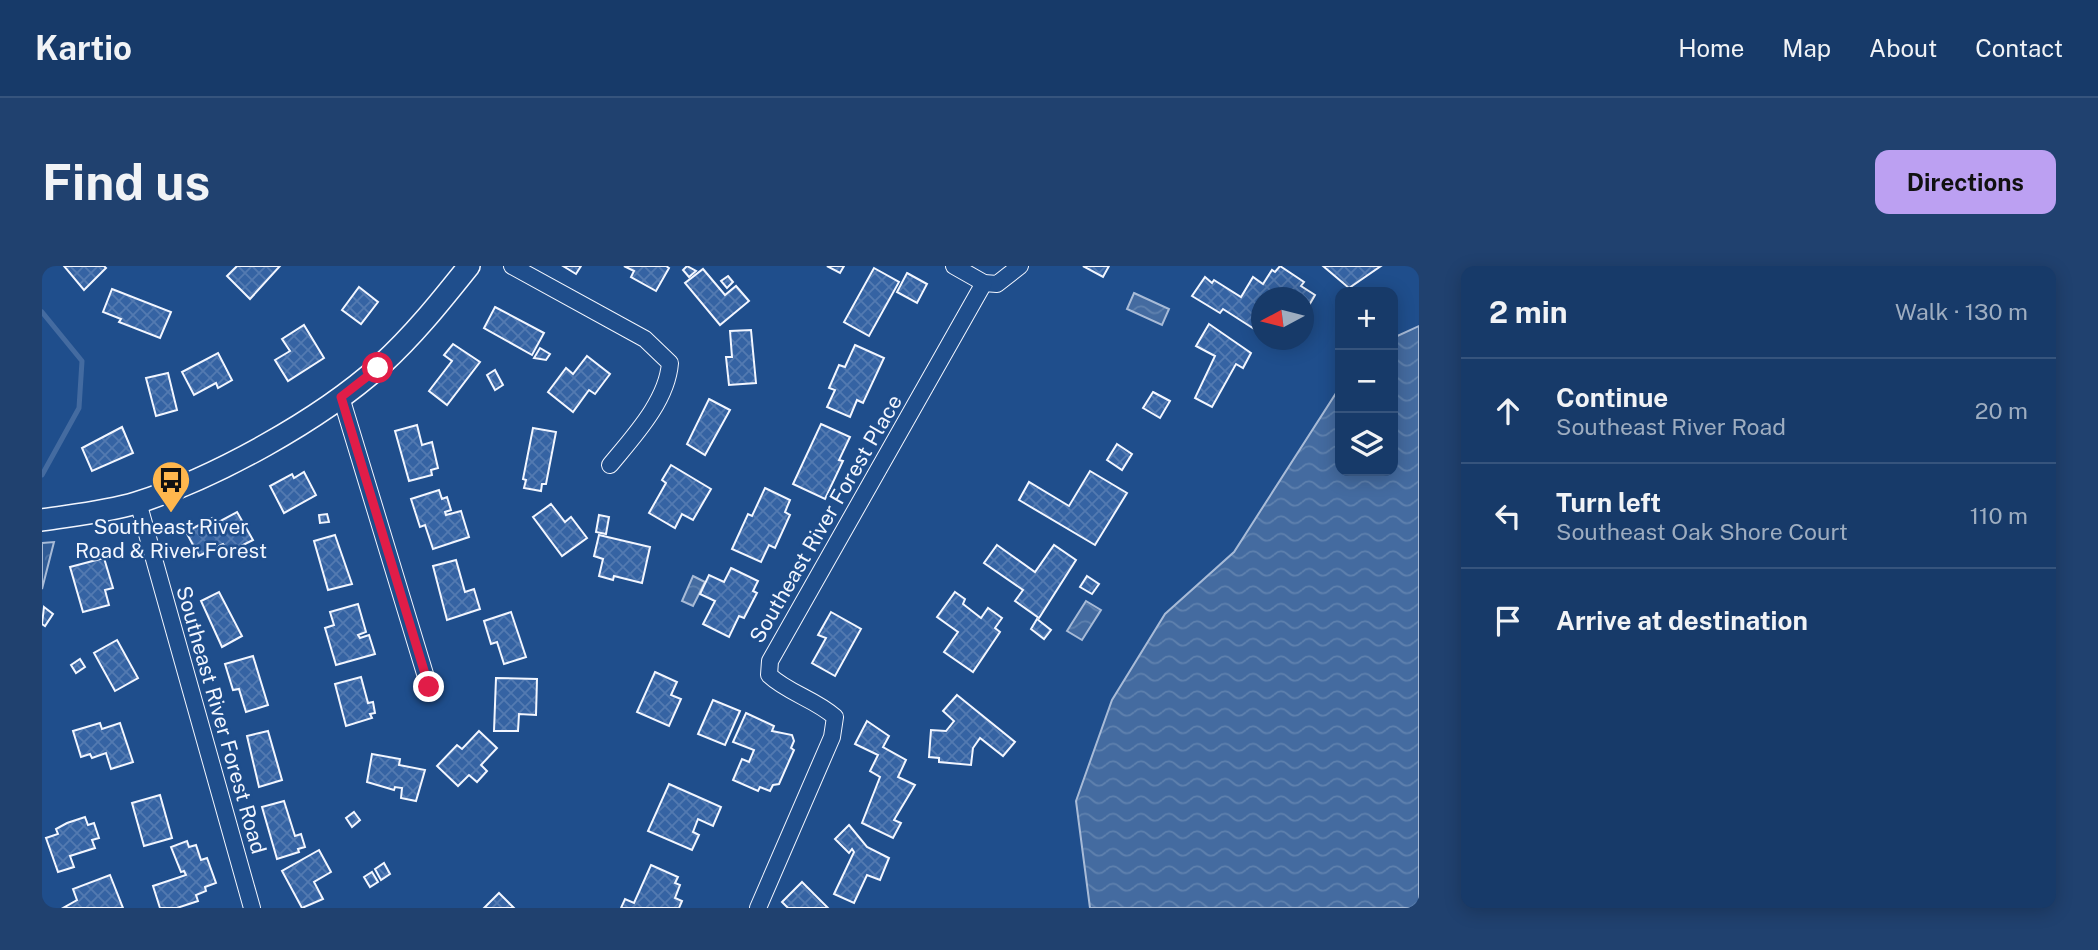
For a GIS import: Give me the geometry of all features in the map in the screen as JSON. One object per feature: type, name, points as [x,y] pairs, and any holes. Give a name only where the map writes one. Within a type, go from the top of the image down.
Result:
[{"type":"street","points":[[42,520],[138,502],[258,447],[341,397],[401,346],[469,266]]},
{"type":"street","points":[[512,266],[645,339],[670,363],[669,381],[637,433],[610,465]]},
{"type":"street","points":[[954,266],[985,283],[997,284],[1020,266]]},
{"type":"street","name":"Southeast River Forest Place","points":[[758,908],[832,737],[835,717],[825,707],[781,686],[769,675],[770,661],[985,283]]},
{"type":"street","points":[[341,397],[429,687]]},
{"type":"street","name":"Southeast River Forest Road","points":[[138,502],[252,908]]},
{"type":"green space","points":[[54,542],[42,589],[42,543]]},
{"type":"water","points":[[1134,293],[1169,309],[1162,325],[1127,309]]},
{"type":"water","points":[[1419,326],[1419,908],[1090,908],[1076,801],[1112,700],[1165,614],[1234,552],[1335,395],[1335,476],[1398,476],[1398,336]]},
{"type":"water","points":[[693,576],[705,582],[693,606],[682,601]]},
{"type":"water","points":[[1086,601],[1101,610],[1082,640],[1067,631]]},
{"type":"building","points":[[64,266],[104,266],[106,268],[84,290]]},
{"type":"building","points":[[237,266],[280,266],[250,299],[227,276]]},
{"type":"building","points":[[563,266],[581,266],[576,274]]},
{"type":"building","points":[[624,266],[669,268],[656,291],[631,277],[634,271]]},
{"type":"building","points":[[687,266],[696,271],[689,277],[683,270]]},
{"type":"building","points":[[827,266],[844,266],[840,273]]},
{"type":"building","points":[[1083,266],[1109,266],[1103,277]]},
{"type":"building","points":[[1280,266],[1304,282],[1303,287],[1251,287],[1251,327],[1223,309],[1220,313],[1192,296],[1205,277],[1241,297],[1253,277],[1263,284],[1272,270],[1275,272]]},
{"type":"building","points":[[1323,266],[1381,266],[1350,287]]},
{"type":"building","points":[[874,268],[899,282],[869,336],[844,322]]},
{"type":"building","points":[[703,269],[725,295],[736,286],[749,301],[720,325],[685,283]]},
{"type":"building","points":[[907,273],[927,284],[917,303],[897,292]]},
{"type":"building","points":[[728,276],[733,282],[727,288],[721,281]]},
{"type":"building","points":[[359,287],[378,302],[361,324],[342,310]]},
{"type":"building","points":[[112,289],[171,312],[160,338],[119,322],[121,319],[103,312]]},
{"type":"building","points":[[495,307],[544,333],[532,355],[484,328]]},
{"type":"building","points":[[1209,324],[1251,353],[1243,368],[1236,364],[1212,407],[1195,398],[1215,356],[1196,346]]},
{"type":"building","points":[[304,325],[324,358],[288,381],[275,360],[290,351],[282,339]]},
{"type":"building","points":[[751,330],[756,383],[729,385],[726,357],[732,357],[730,331]]},
{"type":"building","points":[[453,344],[480,362],[447,405],[429,391],[452,361],[444,355]]},
{"type":"building","points":[[855,345],[884,358],[863,403],[857,400],[850,417],[827,407],[835,390],[829,388],[839,365],[845,367]]},
{"type":"building","points":[[540,348],[550,354],[546,360],[534,358]]},
{"type":"building","points":[[218,353],[232,380],[218,388],[216,383],[194,395],[182,372]]},
{"type":"building","points":[[587,356],[610,374],[595,394],[589,390],[573,412],[548,392],[566,368],[573,374]]},
{"type":"building","points":[[495,370],[503,385],[495,390],[487,375]]},
{"type":"building","points":[[168,373],[177,410],[156,416],[146,378]]},
{"type":"building","points":[[1153,392],[1170,401],[1160,418],[1143,408]]},
{"type":"building","points":[[709,399],[730,410],[705,455],[687,444]]},
{"type":"building","points":[[821,424],[850,437],[839,460],[843,461],[825,499],[793,484]]},
{"type":"building","points":[[417,425],[422,445],[432,442],[438,468],[431,470],[432,475],[409,481],[395,431]]},
{"type":"building","points":[[122,427],[133,453],[92,471],[82,448]]},
{"type":"building","points":[[533,428],[556,432],[546,484],[542,484],[541,491],[524,488],[526,480],[523,479]]},
{"type":"building","points":[[1117,444],[1132,454],[1122,470],[1107,460]]},
{"type":"building","points":[[671,465],[711,489],[693,520],[682,514],[675,528],[649,513],[666,483],[662,480]]},
{"type":"building","points":[[1090,471],[1127,493],[1095,545],[1019,500],[1029,482],[1069,506]]},
{"type":"building","points":[[304,472],[316,495],[284,513],[270,486],[292,474],[294,478]]},
{"type":"building","points":[[765,488],[790,500],[785,512],[790,515],[775,548],[769,545],[761,562],[732,549],[748,514],[752,516]]},
{"type":"building","points":[[439,490],[442,499],[447,497],[451,510],[445,512],[446,515],[461,511],[469,537],[433,549],[425,525],[420,527],[411,499]]},
{"type":"building","points":[[551,504],[565,522],[571,517],[587,538],[562,556],[533,517]]},
{"type":"building","points":[[237,512],[253,540],[229,552],[223,544],[199,556],[186,532],[212,518],[215,524]]},
{"type":"building","points":[[327,514],[329,522],[320,523],[319,515]]},
{"type":"building","points":[[599,515],[609,517],[606,534],[596,532]]},
{"type":"building","points":[[335,535],[352,584],[328,590],[314,541]]},
{"type":"building","points":[[599,535],[650,547],[642,583],[614,576],[613,580],[599,576],[603,559],[594,556]]},
{"type":"building","points":[[997,545],[1035,572],[1054,545],[1076,560],[1039,618],[1015,601],[1023,590],[984,563]]},
{"type":"building","points":[[104,558],[113,588],[105,590],[109,605],[83,612],[70,567]]},
{"type":"building","points":[[456,560],[465,592],[474,589],[480,609],[447,620],[433,566]]},
{"type":"building","points":[[731,568],[758,581],[753,591],[757,593],[744,618],[739,616],[729,637],[703,624],[715,601],[700,594],[709,575],[724,582]]},
{"type":"building","points":[[1087,576],[1099,584],[1092,594],[1080,587]]},
{"type":"building","points":[[219,592],[242,636],[222,647],[201,601]]},
{"type":"building","points":[[955,592],[965,599],[963,604],[981,618],[988,608],[1002,618],[995,628],[1000,632],[973,672],[944,652],[958,632],[937,617]]},
{"type":"building","points":[[358,604],[366,632],[358,635],[360,638],[369,635],[375,654],[336,665],[325,628],[334,625],[330,612]]},
{"type":"building","points":[[44,607],[53,614],[45,626],[42,624]]},
{"type":"building","points":[[511,612],[526,657],[504,664],[497,642],[491,644],[484,621]]},
{"type":"building","points":[[831,612],[861,629],[835,676],[812,663],[826,638],[818,635]]},
{"type":"building","points":[[1037,619],[1051,630],[1044,639],[1031,629]]},
{"type":"building","points":[[117,640],[138,678],[115,691],[94,653]]},
{"type":"building","points":[[253,656],[268,705],[246,712],[239,689],[233,690],[225,664]]},
{"type":"building","points":[[80,659],[85,667],[76,673],[71,665]]},
{"type":"building","points":[[655,672],[677,682],[671,695],[681,699],[669,726],[637,712]]},
{"type":"building","points":[[361,677],[368,703],[373,702],[375,713],[370,714],[372,718],[346,726],[335,684]]},
{"type":"building","points":[[496,678],[537,679],[536,715],[519,714],[518,731],[494,731]]},
{"type":"building","points":[[957,695],[1015,742],[1003,756],[980,738],[973,748],[971,765],[939,762],[939,758],[929,757],[931,730],[946,731],[954,721],[943,711]]},
{"type":"building","points":[[713,700],[740,711],[725,745],[698,734]]},
{"type":"building","points":[[746,713],[774,726],[772,731],[792,735],[794,741],[791,748],[794,750],[779,784],[773,785],[770,791],[760,787],[758,791],[733,780],[742,759],[749,762],[754,750],[733,742]]},
{"type":"building","points":[[867,721],[889,736],[883,747],[906,760],[898,777],[915,785],[894,820],[901,823],[893,838],[862,823],[880,777],[870,771],[878,755],[855,744]]},
{"type":"building","points":[[100,723],[102,729],[120,723],[133,762],[111,769],[106,753],[92,758],[90,754],[81,757],[73,731]]},
{"type":"building","points":[[268,731],[282,780],[259,787],[247,736]]},
{"type":"building","points":[[479,731],[497,748],[481,765],[487,771],[477,782],[469,775],[458,786],[437,766],[457,745],[462,749]]},
{"type":"building","points":[[372,754],[400,759],[399,765],[425,770],[416,801],[401,798],[402,788],[395,787],[394,790],[367,782]]},
{"type":"building","points":[[669,784],[721,807],[713,826],[698,819],[693,832],[699,835],[692,850],[648,831]]},
{"type":"building","points":[[160,795],[172,838],[144,846],[132,803]]},
{"type":"building","points":[[284,801],[295,836],[301,834],[305,847],[298,849],[299,852],[277,859],[262,807]]},
{"type":"building","points":[[354,812],[360,820],[352,827],[346,818]]},
{"type":"building","points":[[85,817],[88,825],[94,823],[99,838],[92,840],[95,848],[70,856],[74,867],[58,872],[46,838],[58,834],[56,829],[67,823]]},
{"type":"building","points":[[849,825],[867,847],[889,858],[880,880],[867,875],[854,903],[834,894],[854,852],[852,849],[849,853],[835,839]]},
{"type":"building","points":[[187,841],[189,847],[196,845],[201,860],[207,858],[216,883],[205,887],[206,891],[196,895],[198,901],[177,908],[160,908],[153,886],[186,875],[184,871],[181,872],[171,847]]},
{"type":"building","points":[[319,850],[331,872],[314,882],[323,899],[302,908],[282,871]]},
{"type":"building","points":[[384,863],[390,874],[381,880],[375,869]]},
{"type":"building","points":[[651,865],[678,877],[675,883],[680,885],[675,898],[682,901],[679,908],[621,908],[625,899],[634,903]]},
{"type":"building","points":[[372,872],[378,882],[370,887],[364,877]]},
{"type":"building","points":[[110,875],[123,908],[63,908],[77,900],[73,889]]},
{"type":"building","points":[[802,882],[828,908],[788,908],[782,902]]},
{"type":"building","points":[[499,893],[514,908],[484,908]]},
{"type":"waterway","points":[[42,312],[82,361],[79,408],[42,475]]},
{"type":"place","name":"Southeast River Road & River Forest","points":[[171,514]]},
{"type":"route","points":[[378,368],[341,397],[429,687]]}]
